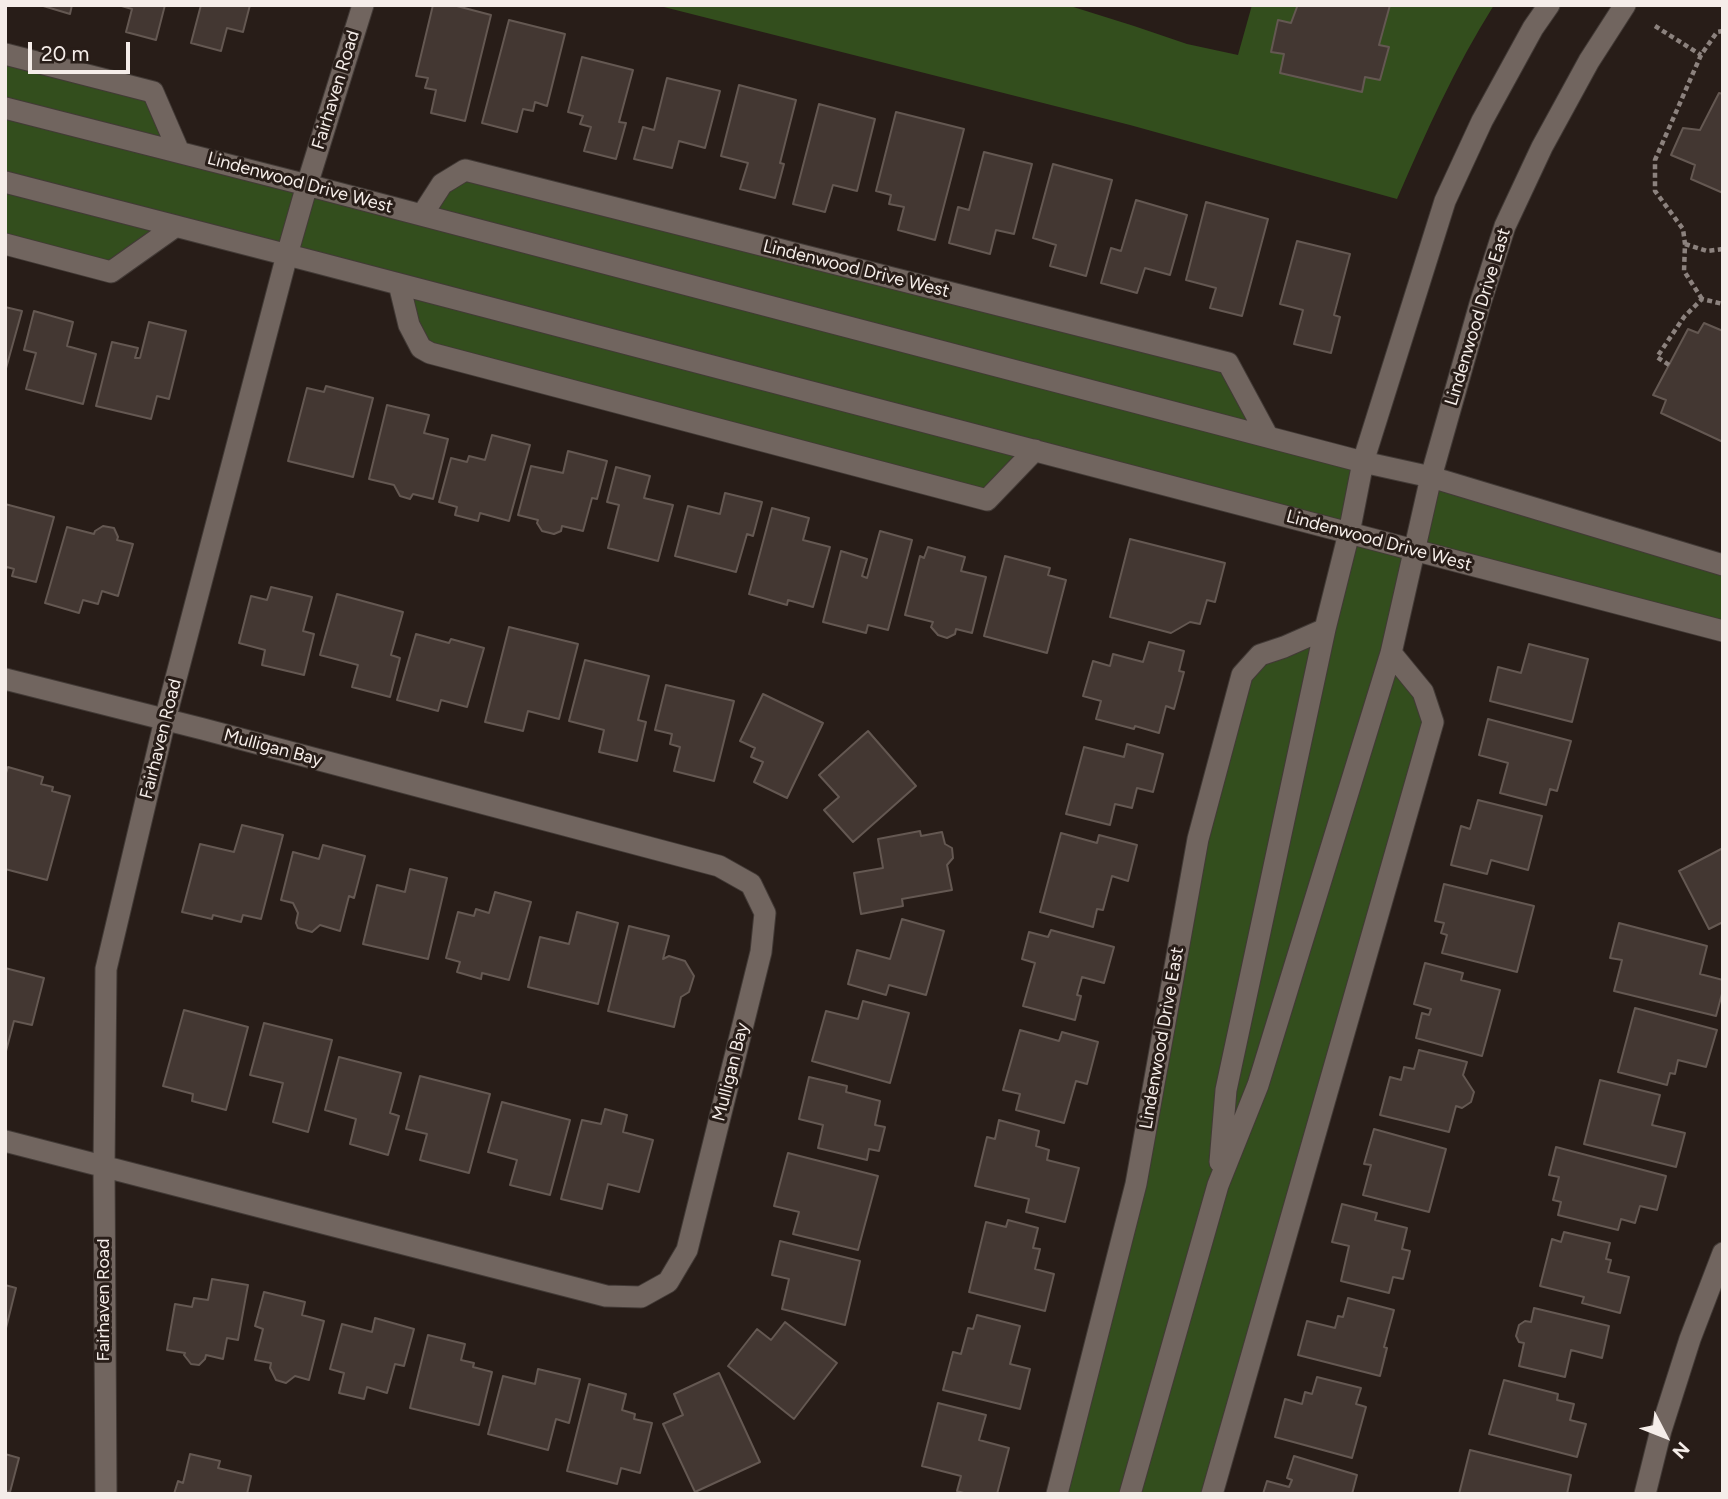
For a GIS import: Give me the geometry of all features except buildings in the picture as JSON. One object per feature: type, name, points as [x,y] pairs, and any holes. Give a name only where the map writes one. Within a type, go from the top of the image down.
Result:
[{"type":"street","name":"Fairhaven Road","points":[[106,1494],[104,1167],[107,969],[165,720],[287,255],[363,5]]},
{"type":"street","name":"Lindenwood Drive East","points":[[1218,1185],[1226,1090],[1363,462],[1445,201],[1482,121],[1533,28],[1549,5]]},
{"type":"street","name":"Lindenwood Drive East","points":[[1130,1494],[1218,1185],[1258,1085],[1391,653],[1431,477],[1505,226],[1548,134],[1589,61],[1625,5]]},
{"type":"street","points":[[5,54],[153,92],[179,152]]},
{"type":"street","name":"Lindenwood Drive West","points":[[5,108],[1363,462],[1431,477],[1723,565]]},
{"type":"street","name":"Lindenwood Drive West","points":[[422,215],[442,184],[465,170],[1228,363],[1268,437]]},
{"type":"street","name":"Lindenwood Drive West","points":[[5,182],[1723,631]]},
{"type":"street","points":[[5,244],[111,272],[176,226]]},
{"type":"street","points":[[399,284],[409,325],[421,348],[430,354],[987,500],[1035,450]]},
{"type":"street","name":"Lindenwood Drive East","points":[[1057,1494],[1136,1185],[1198,839],[1242,675],[1260,655],[1325,629]]},
{"type":"street","points":[[1212,1494],[1433,722],[1423,692],[1391,653]]},
{"type":"street","name":"Mulligan Bay","points":[[5,679],[719,866],[751,884],[765,913],[761,952],[687,1250],[668,1282],[641,1297],[607,1296],[5,1141]]},
{"type":"street","points":[[1645,1494],[1661,1430],[1690,1339],[1723,1253]]},
{"type":"path","points":[[1656,26],[1701,55]]},
{"type":"path","points":[[1723,30],[1717,32],[1701,55],[1655,160],[1655,191],[1683,229],[1684,271],[1702,299],[1723,304]]},
{"type":"path","points":[[1685,244],[1707,251],[1723,249]]},
{"type":"path","points":[[1669,365],[1657,356],[1684,317],[1702,299]]},
{"type":"green space","points":[[656,5],[1067,5],[1187,44],[1238,55],[1252,5],[1494,5],[1454,76],[1397,199],[1130,125]]},
{"type":"green space","points":[[5,54],[153,92],[179,152],[421,215],[465,170],[1228,363],[1268,437],[1363,462],[1349,532],[1413,550],[1431,477],[1723,565],[1723,631],[1414,550],[1391,653],[1433,722],[1212,1494],[1057,1494],[1242,675],[1325,629],[1349,533],[1036,450],[987,500],[430,353],[399,284],[176,226],[111,272],[5,244]]}]
